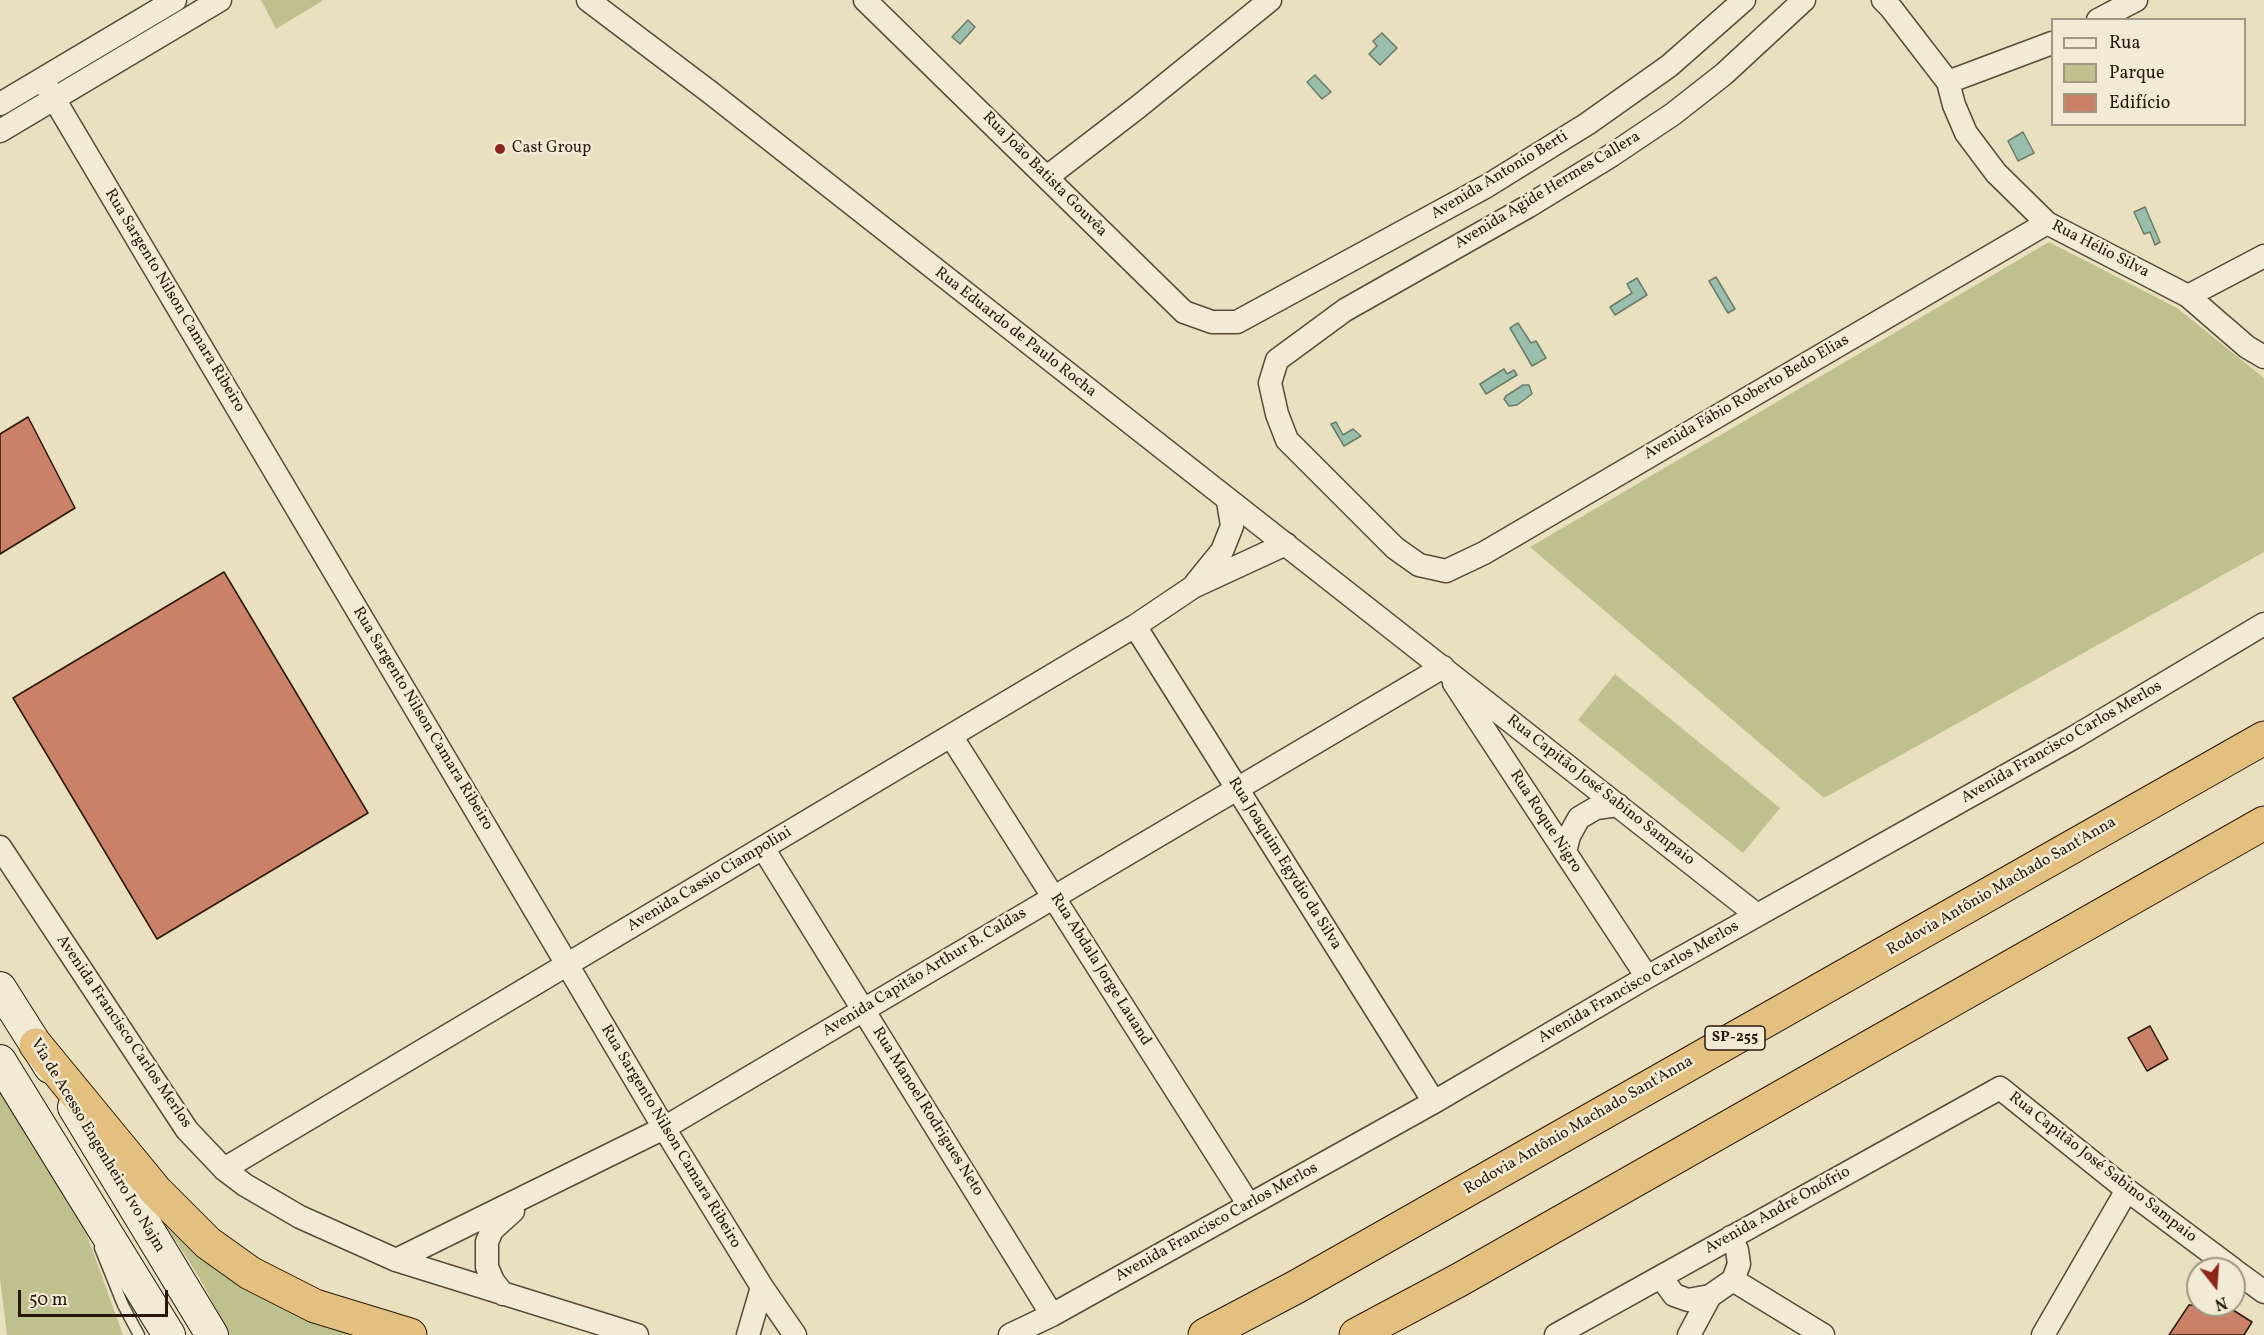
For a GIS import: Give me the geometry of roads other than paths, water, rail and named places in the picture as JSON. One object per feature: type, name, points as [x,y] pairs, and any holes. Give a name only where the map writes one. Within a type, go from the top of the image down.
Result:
[{"type":"highway","name":"Rodovia Antônio Machado Sant'Anna","points":[[1206,1335],[1306,1281],[2264,738]]},
{"type":"highway","points":[[1356,1335],[1459,1280],[2264,823]]},
{"type":"highway","points":[[36,1045],[156,1191],[208,1243],[250,1273],[315,1306],[410,1335]]},
{"type":"highway","points":[[1374,1335],[1459,1280]]},
{"type":"main road","name":"Via de Acesso Engenheiro Ivo Najm","points":[[0,988],[212,1335]]},
{"type":"main road","points":[[0,1061],[170,1335]]},
{"type":"street","points":[[0,104],[175,0]]},
{"type":"street","points":[[0,130],[220,0]]},
{"type":"street","name":"Rua Eduardo de Paulo Rocha","points":[[588,0],[711,93],[1228,501],[1443,667]]},
{"type":"street","name":"Rua João Batista Gouvêa","points":[[865,0],[1184,312],[1212,322],[1237,322]]},
{"type":"street","points":[[1047,177],[1270,0]]},
{"type":"street","name":"Avenida Antonio Berti","points":[[1237,322],[1487,186],[1587,124],[1669,66],[1744,0]]},
{"type":"street","name":"Avenida Agide Hermes Callera","points":[[1446,571],[1419,565],[1395,548],[1287,440],[1277,414],[1270,383],[1277,360],[1345,310],[1612,156],[1673,114],[1724,74],[1804,0]]},
{"type":"street","name":"Rua Hélio Silva","points":[[1883,0],[1948,82],[1954,105],[1966,133],[1996,173],[2047,223],[2188,296],[2247,346],[2264,357]]},
{"type":"street","points":[[2102,18],[2136,0]]},
{"type":"street","points":[[1948,82],[2051,43]]},
{"type":"street","name":"Rua Sargento Nilson Camara Ribeiro","points":[[43,80],[664,1128],[762,1287],[795,1335]]},
{"type":"street","name":"Avenida Fábio Roberto Bedo Elias","points":[[1446,571],[1484,553],[2047,223]]},
{"type":"street","points":[[2188,296],[2264,256]]},
{"type":"street","points":[[1193,587],[1222,551],[1232,526],[1228,501]]},
{"type":"street","points":[[1193,587],[1286,544]]},
{"type":"street","name":"Avenida Cassio Ciampolini","points":[[224,1169],[1135,626],[1193,587]]},
{"type":"street","name":"Avenida Francisco Carlos Merlos","points":[[1010,1335],[1052,1316],[1434,1102],[1647,977],[2073,738],[2264,624]]},
{"type":"street","name":"Rua Joaquim Egydio da Silva","points":[[1135,626],[1434,1102]]},
{"type":"street","name":"Avenida Capitão Arthur B. Caldas","points":[[396,1260],[664,1128],[1443,667]]},
{"type":"street","name":"Rua Capitão José Sabino Sampaio","points":[[1443,667],[1757,915]]},
{"type":"street","name":"Rua Roque Nigro","points":[[1443,667],[1647,977]]},
{"type":"street","name":"Rua Abdala Jorge Lauand","points":[[951,736],[1249,1205]]},
{"type":"street","points":[[1565,852],[1569,836],[1579,818],[1596,808],[1618,805]]},
{"type":"street","name":"Avenida Francisco Carlos Merlos","points":[[0,848],[187,1130],[224,1169],[245,1185],[300,1217],[396,1260],[637,1335]]},
{"type":"street","name":"Rua Manoel Rodrigues Neto","points":[[763,848],[1052,1316]]},
{"type":"street","name":"Rua Capitão José Sabino Sampaio","points":[[2000,1088],[2127,1191],[2218,1257]]},
{"type":"street","name":"Avenida André Onófrio","points":[[1556,1335],[2000,1088]]},
{"type":"street","points":[[2043,1335],[2127,1191]]},
{"type":"street","points":[[503,1294],[493,1281],[487,1266],[487,1242],[492,1230],[527,1197]]},
{"type":"street","points":[[1689,1335],[1699,1303],[1733,1280],[1739,1264],[1737,1250],[1731,1237]]},
{"type":"street","points":[[1661,1277],[1674,1295],[1699,1303]]},
{"type":"street","name":"Rua Capitão José Sabino Sampaio","points":[[2246,1278],[2264,1292]]},
{"type":"street","points":[[1733,1280],[1823,1335]]},
{"type":"street","points":[[748,1335],[762,1287]]},
{"type":"lane","points":[[69,1170],[119,1294],[139,1335]]},
{"type":"place","name":"Cast Group","points":[[500,149]]}]
